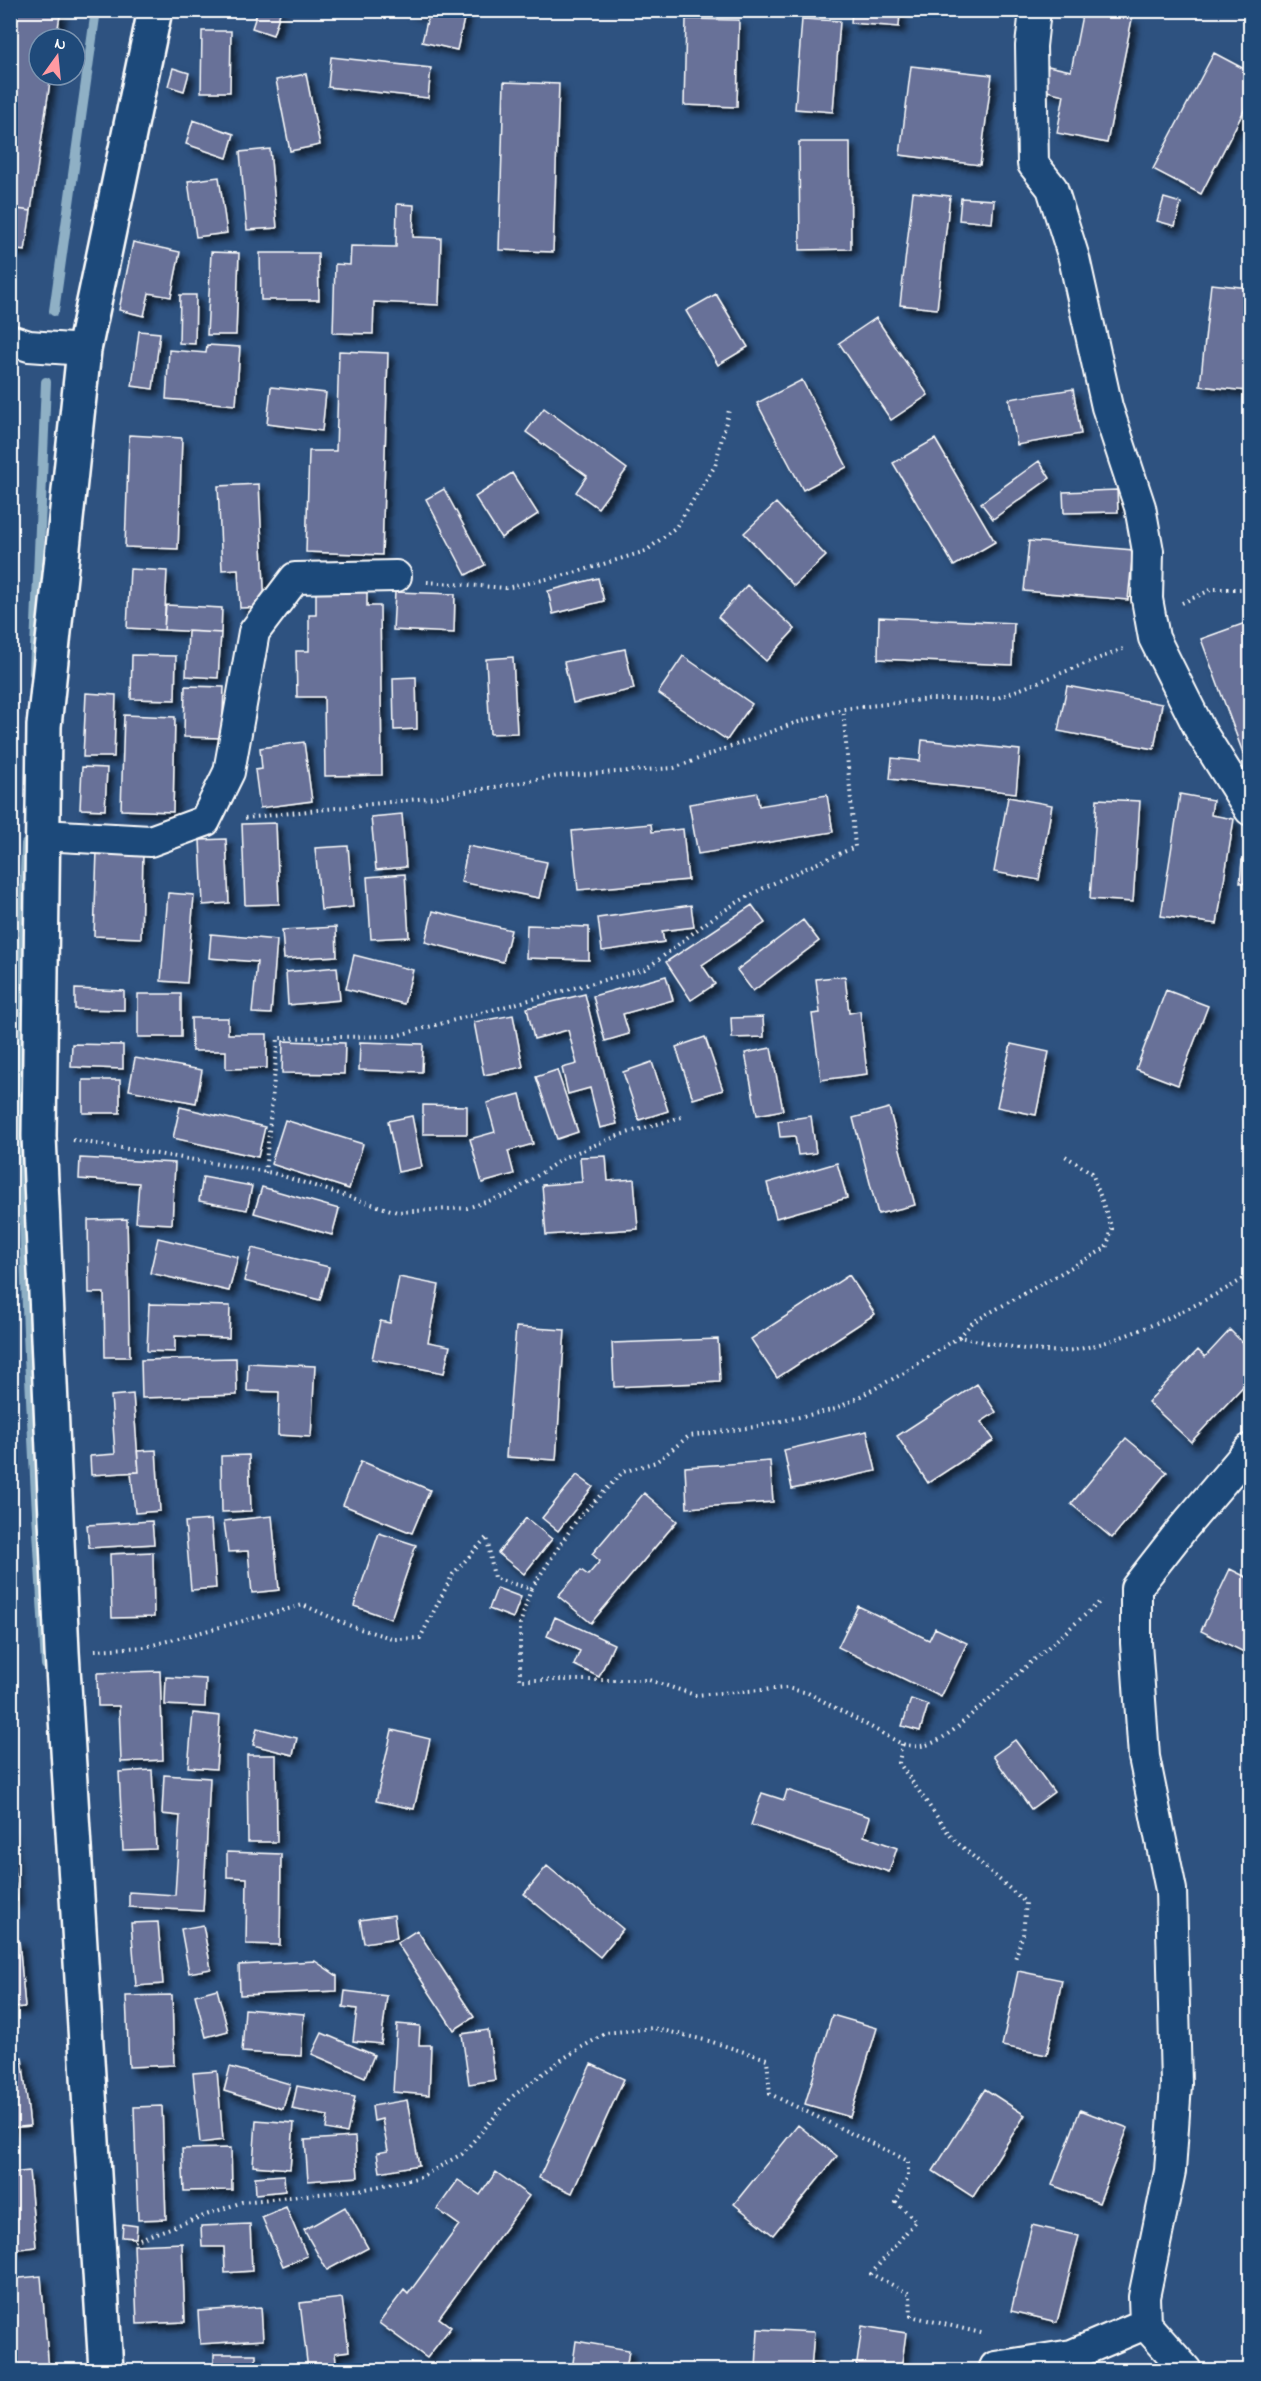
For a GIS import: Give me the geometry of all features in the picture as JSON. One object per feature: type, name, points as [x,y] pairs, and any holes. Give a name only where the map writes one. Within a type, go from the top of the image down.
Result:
[{"type":"main road","points":[[106,2370],[62,1652],[39,1136],[44,726],[84,350],[155,10]]},
{"type":"street","points":[[1035,10],[1032,46],[1033,164],[1052,188],[1074,258],[1107,407],[1140,507],[1148,551],[1147,599],[1152,628],[1201,732],[1251,810]]},
{"type":"street","points":[[10,340],[29,346],[84,350]]},
{"type":"street","points":[[42,835],[150,841],[205,821],[229,772],[254,632],[295,578],[396,576]]},
{"type":"street","points":[[1186,2370],[1145,2324],[1144,2297],[1170,2171],[1176,2084],[1171,1890],[1144,1757],[1136,1643],[1136,1588],[1183,1528],[1251,1449]]},
{"type":"street","points":[[994,2370],[995,2367],[1072,2355],[1145,2324]]},
{"type":"path","points":[[396,576],[440,584],[506,588],[574,573],[646,551],[676,526],[715,466],[729,410]]},
{"type":"path","points":[[205,821],[436,797],[559,776],[674,768],[792,724],[843,709],[929,699],[995,699],[1084,662],[1152,628],[1213,589],[1251,589]]},
{"type":"path","points":[[265,1173],[278,1038],[395,1036],[645,969],[672,952],[719,914],[798,872],[855,847],[843,709]]},
{"type":"path","points":[[39,1136],[118,1146],[273,1173],[397,1212],[467,1208],[510,1194],[565,1157],[620,1136],[685,1116]]},
{"type":"path","points":[[1062,1155],[1092,1173],[1112,1229],[1106,1248],[973,1322],[959,1337],[904,1373],[836,1409],[754,1427],[689,1436],[656,1462],[623,1472],[578,1518],[531,1589],[520,1624],[520,1680],[649,1680],[695,1695],[787,1688],[808,1693],[902,1744],[917,1748],[940,1739],[1107,1596],[1136,1588]]},
{"type":"path","points":[[959,1337],[1064,1351],[1112,1340],[1178,1313],[1251,1275]]},
{"type":"path","points":[[62,1652],[145,1647],[303,1605],[353,1627],[395,1639],[420,1638],[453,1574],[487,1537],[494,1578],[531,1589]]},
{"type":"path","points":[[902,1744],[899,1763],[952,1838],[1026,1903],[1023,1934],[1015,1959]]},
{"type":"path","points":[[99,2253],[242,2202],[366,2189],[421,2177],[462,2154],[513,2096],[564,2058],[606,2033],[653,2028],[709,2041],[767,2059],[770,2094],[908,2161],[908,2177],[896,2202],[916,2222],[870,2274],[910,2294],[911,2316],[988,2335]]},
{"type":"building","points":[[15,10],[61,10],[58,27],[27,27],[27,87],[49,87],[31,211],[10,208],[10,40]]},
{"type":"building","points":[[258,10],[281,10],[273,35],[252,28]]},
{"type":"building","points":[[406,10],[466,10],[457,50],[422,42],[428,17]]},
{"type":"building","points":[[852,10],[900,10],[899,27],[851,23]]},
{"type":"building","points":[[1083,10],[1132,19],[1107,143],[1057,133],[1064,95],[1043,90],[1048,66],[1071,71]]},
{"type":"building","points":[[686,19],[739,20],[737,107],[684,105]]},
{"type":"building","points":[[802,19],[840,21],[833,112],[795,109]]},
{"type":"building","points":[[202,31],[231,31],[230,92],[201,92]]},
{"type":"building","points":[[1214,53],[1250,72],[1250,99],[1201,194],[1153,169]]},
{"type":"building","points":[[331,57],[431,68],[428,98],[328,87]]},
{"type":"building","points":[[911,66],[992,75],[980,165],[900,155]]},
{"type":"building","points":[[173,68],[189,73],[184,91],[168,86]]},
{"type":"building","points":[[306,74],[320,145],[290,151],[276,80]]},
{"type":"building","points":[[504,82],[559,84],[553,252],[499,250]]},
{"type":"building","points":[[193,120],[234,134],[227,158],[186,144]]},
{"type":"building","points":[[799,142],[850,142],[851,249],[800,250]]},
{"type":"building","points":[[270,149],[277,228],[247,230],[240,152]]},
{"type":"building","points":[[219,177],[227,233],[196,237],[188,181]]},
{"type":"building","points":[[913,192],[950,196],[937,309],[900,305]]},
{"type":"building","points":[[961,198],[994,200],[992,223],[959,220]]},
{"type":"building","points":[[1164,198],[1181,203],[1175,226],[1157,221]]},
{"type":"building","points":[[397,204],[414,205],[413,237],[441,238],[439,305],[374,302],[373,334],[333,333],[335,264],[350,265],[351,246],[396,247]]},
{"type":"building","points":[[10,208],[31,211],[25,251],[10,249]]},
{"type":"building","points":[[133,242],[180,252],[171,297],[149,293],[144,316],[119,310]]},
{"type":"building","points":[[211,252],[239,253],[236,335],[207,335]]},
{"type":"building","points":[[260,253],[318,253],[319,300],[261,300]]},
{"type":"building","points":[[1211,284],[1250,288],[1250,357],[1247,391],[1200,386]]},
{"type":"building","points":[[716,294],[748,347],[718,365],[686,311]]},
{"type":"building","points":[[180,295],[196,295],[195,344],[179,343]]},
{"type":"building","points":[[876,318],[928,395],[891,420],[839,343]]},
{"type":"building","points":[[139,331],[160,333],[153,389],[132,386]]},
{"type":"building","points":[[207,345],[240,347],[236,405],[166,399],[169,350],[206,353]]},
{"type":"building","points":[[339,351],[388,353],[382,555],[306,552],[309,451],[336,451]]},
{"type":"building","points":[[802,380],[847,467],[803,490],[757,403]]},
{"type":"building","points":[[271,387],[326,393],[322,431],[267,424]]},
{"type":"building","points":[[1073,389],[1081,434],[1017,445],[1009,399]]},
{"type":"building","points":[[544,408],[627,469],[598,508],[576,492],[587,476],[526,432]]},
{"type":"building","points":[[129,435],[182,438],[178,549],[125,547]]},
{"type":"building","points":[[935,439],[995,542],[954,566],[893,463]]},
{"type":"building","points":[[1039,461],[1050,478],[993,519],[981,503]]},
{"type":"building","points":[[512,473],[538,514],[501,538],[475,497]]},
{"type":"building","points":[[259,484],[265,607],[240,608],[238,569],[222,570],[218,486]]},
{"type":"building","points":[[444,489],[485,565],[466,575],[426,499]]},
{"type":"building","points":[[1117,490],[1118,512],[1064,513],[1063,492]]},
{"type":"building","points":[[776,503],[826,556],[794,586],[744,533]]},
{"type":"building","points":[[1029,541],[1133,550],[1128,600],[1024,591]]},
{"type":"building","points":[[130,569],[167,571],[164,630],[127,628]]},
{"type":"building","points":[[598,578],[604,601],[553,614],[548,591]]},
{"type":"building","points":[[747,585],[795,629],[766,661],[718,617]]},
{"type":"building","points":[[367,592],[367,606],[380,606],[382,775],[325,776],[324,697],[297,697],[296,651],[309,651],[309,615],[316,615],[316,593]]},
{"type":"building","points":[[395,592],[455,594],[454,633],[393,630]]},
{"type":"building","points":[[166,605],[222,608],[221,633],[164,630]]},
{"type":"building","points":[[879,617],[1014,623],[1012,665],[878,659]]},
{"type":"building","points":[[1248,622],[1250,630],[1250,772],[1201,639]]},
{"type":"building","points":[[188,631],[221,633],[218,678],[186,676]]},
{"type":"building","points":[[625,649],[634,689],[573,703],[564,662]]},
{"type":"building","points":[[132,655],[176,656],[175,700],[131,699]]},
{"type":"building","points":[[683,656],[752,704],[727,740],[658,693]]},
{"type":"building","points":[[513,657],[517,733],[490,734],[486,659]]},
{"type":"building","points":[[416,677],[417,729],[394,730],[393,678]]},
{"type":"building","points":[[185,686],[224,687],[222,738],[184,737]]},
{"type":"building","points":[[1067,686],[1162,704],[1154,749],[1058,731]]},
{"type":"building","points":[[86,693],[116,695],[114,757],[83,757]]},
{"type":"building","points":[[124,715],[175,717],[173,812],[121,810]]},
{"type":"building","points":[[922,740],[1020,750],[1016,793],[890,779],[892,758],[920,761]]},
{"type":"building","points":[[304,742],[312,801],[260,808],[255,770],[262,769],[260,748]]},
{"type":"building","points":[[82,767],[107,768],[105,810],[80,809]]},
{"type":"building","points":[[757,793],[759,806],[827,795],[833,832],[698,854],[689,804]]},
{"type":"building","points":[[1180,794],[1213,800],[1211,815],[1234,819],[1217,924],[1161,916]]},
{"type":"building","points":[[1008,797],[1052,805],[1039,880],[994,872]]},
{"type":"building","points":[[1097,799],[1140,801],[1133,902],[1090,899]]},
{"type":"building","points":[[402,814],[406,867],[376,870],[371,817]]},
{"type":"building","points":[[276,823],[279,904],[245,905],[242,824]]},
{"type":"building","points":[[651,824],[652,832],[683,829],[688,880],[578,890],[572,831]]},
{"type":"building","points":[[226,839],[229,903],[203,905],[200,840]]},
{"type":"building","points":[[348,846],[353,907],[321,910],[315,848]]},
{"type":"building","points":[[468,846],[547,862],[539,898],[461,882]]},
{"type":"building","points":[[97,851],[143,853],[141,938],[94,936]]},
{"type":"building","points":[[1242,860],[1250,860],[1250,883],[1240,883]]},
{"type":"building","points":[[405,874],[409,937],[371,939],[367,877]]},
{"type":"building","points":[[168,893],[194,895],[187,983],[161,981]]},
{"type":"building","points":[[691,905],[694,927],[662,931],[664,942],[602,951],[598,918]]},
{"type":"building","points":[[752,905],[765,923],[702,965],[715,984],[691,1000],[666,962]]},
{"type":"building","points":[[433,911],[511,930],[503,962],[425,942]]},
{"type":"building","points":[[803,920],[819,941],[753,991],[737,970]]},
{"type":"building","points":[[527,925],[589,927],[589,960],[526,958]]},
{"type":"building","points":[[336,927],[337,956],[284,959],[282,930]]},
{"type":"building","points":[[211,934],[277,940],[271,1014],[252,1013],[257,962],[209,958]]},
{"type":"building","points":[[354,955],[413,970],[404,1004],[346,989]]},
{"type":"building","points":[[337,967],[340,1000],[288,1005],[286,972]]},
{"type":"building","points":[[666,976],[673,1000],[623,1014],[629,1034],[605,1041],[593,996]]},
{"type":"building","points":[[845,976],[849,1013],[860,1011],[867,1074],[821,1080],[812,1014],[820,1013],[816,979]]},
{"type":"building","points":[[75,989],[124,991],[124,1010],[75,1009]]},
{"type":"building","points":[[1166,990],[1208,1006],[1178,1085],[1136,1069]]},
{"type":"building","points":[[138,994],[181,994],[181,1037],[138,1037]]},
{"type":"building","points":[[585,994],[617,1124],[600,1128],[590,1088],[568,1094],[562,1068],[577,1064],[568,1030],[534,1039],[527,1008]]},
{"type":"building","points":[[513,1015],[523,1067],[484,1075],[474,1022]]},
{"type":"building","points":[[763,1017],[764,1037],[732,1038],[731,1018]]},
{"type":"building","points":[[191,1018],[228,1018],[228,1034],[267,1034],[267,1068],[226,1069],[226,1051],[192,1051]]},
{"type":"building","points":[[705,1037],[723,1090],[693,1099],[676,1047]]},
{"type":"building","points":[[283,1041],[345,1043],[344,1074],[282,1073]]},
{"type":"building","points":[[360,1042],[423,1044],[422,1072],[359,1070]]},
{"type":"building","points":[[72,1044],[123,1045],[123,1069],[71,1067]]},
{"type":"building","points":[[1011,1044],[1049,1052],[1036,1115],[997,1107]]},
{"type":"building","points":[[771,1048],[783,1110],[757,1115],[745,1053]]},
{"type":"building","points":[[135,1058],[202,1070],[196,1103],[129,1090]]},
{"type":"building","points":[[652,1062],[668,1111],[639,1120],[623,1072]]},
{"type":"building","points":[[557,1070],[578,1132],[557,1139],[536,1077]]},
{"type":"building","points":[[83,1080],[120,1080],[120,1113],[83,1113]]},
{"type":"building","points":[[520,1094],[533,1144],[508,1151],[514,1174],[482,1183],[470,1139],[495,1132],[487,1103]]},
{"type":"building","points":[[423,1105],[467,1106],[467,1134],[423,1134]]},
{"type":"building","points":[[180,1107],[265,1127],[258,1157],[173,1138]]},
{"type":"building","points":[[889,1108],[915,1205],[878,1214],[853,1118]]},
{"type":"building","points":[[412,1116],[422,1167],[398,1172],[388,1121]]},
{"type":"building","points":[[811,1116],[816,1153],[798,1155],[795,1136],[780,1137],[778,1121]]},
{"type":"building","points":[[285,1120],[363,1144],[349,1189],[271,1164]]},
{"type":"building","points":[[606,1156],[608,1181],[634,1179],[638,1229],[546,1235],[542,1185],[582,1182],[580,1157]]},
{"type":"building","points":[[80,1158],[175,1163],[172,1224],[136,1222],[139,1183],[79,1179]]},
{"type":"building","points":[[837,1163],[847,1198],[776,1218],[767,1183]]},
{"type":"building","points":[[203,1177],[252,1186],[247,1210],[199,1201]]},
{"type":"building","points":[[262,1187],[339,1209],[332,1235],[254,1213]]},
{"type":"building","points":[[127,1219],[130,1357],[105,1357],[104,1293],[89,1293],[88,1220]]},
{"type":"building","points":[[158,1238],[238,1257],[229,1291],[150,1273]]},
{"type":"building","points":[[252,1248],[329,1267],[320,1300],[244,1281]]},
{"type":"building","points":[[849,1275],[875,1314],[777,1378],[751,1339]]},
{"type":"building","points":[[399,1277],[439,1285],[428,1342],[450,1346],[444,1373],[372,1359],[380,1321],[390,1323]]},
{"type":"building","points":[[149,1304],[230,1306],[229,1338],[175,1336],[175,1352],[147,1351]]},
{"type":"building","points":[[516,1327],[565,1330],[556,1460],[506,1457]]},
{"type":"building","points":[[1230,1330],[1250,1350],[1250,1379],[1191,1442],[1148,1402],[1198,1350],[1205,1357]]},
{"type":"building","points":[[718,1339],[720,1382],[614,1387],[612,1343]]},
{"type":"building","points":[[236,1358],[237,1395],[142,1398],[141,1360]]},
{"type":"building","points":[[248,1363],[315,1366],[311,1437],[278,1435],[279,1392],[247,1391]]},
{"type":"building","points":[[977,1384],[996,1412],[981,1422],[994,1440],[928,1483],[897,1436]]},
{"type":"building","points":[[133,1394],[139,1472],[91,1475],[90,1456],[115,1454],[111,1396]]},
{"type":"building","points":[[867,1431],[876,1471],[792,1489],[784,1450]]},
{"type":"building","points":[[1126,1438],[1167,1472],[1112,1538],[1071,1504]]},
{"type":"building","points":[[156,1450],[160,1511],[135,1513],[131,1472],[139,1472],[137,1451]]},
{"type":"building","points":[[249,1455],[251,1511],[222,1512],[221,1456]]},
{"type":"building","points":[[361,1461],[430,1490],[412,1533],[343,1505]]},
{"type":"building","points":[[770,1461],[773,1502],[687,1508],[685,1467]]},
{"type":"building","points":[[577,1475],[593,1487],[558,1531],[542,1518]]},
{"type":"building","points":[[644,1493],[677,1521],[591,1623],[558,1596],[581,1570],[588,1575],[600,1561],[592,1554]]},
{"type":"building","points":[[272,1516],[279,1590],[252,1593],[248,1551],[228,1552],[224,1521]]},
{"type":"building","points":[[526,1518],[552,1539],[524,1574],[498,1553]]},
{"type":"building","points":[[211,1520],[216,1588],[191,1590],[185,1522]]},
{"type":"building","points":[[152,1521],[154,1544],[89,1548],[87,1525]]},
{"type":"building","points":[[379,1533],[416,1545],[391,1619],[354,1606]]},
{"type":"building","points":[[153,1552],[154,1617],[112,1618],[110,1554]]},
{"type":"building","points":[[1230,1569],[1250,1579],[1250,1648],[1248,1654],[1201,1631]]},
{"type":"building","points":[[497,1588],[521,1597],[513,1618],[489,1609]]},
{"type":"building","points":[[858,1606],[929,1640],[935,1628],[967,1643],[941,1697],[838,1647]]},
{"type":"building","points":[[555,1617],[614,1644],[599,1677],[574,1665],[580,1651],[547,1636]]},
{"type":"building","points":[[160,1671],[163,1760],[121,1762],[119,1706],[98,1706],[97,1673]]},
{"type":"building","points":[[166,1677],[206,1679],[205,1707],[165,1705]]},
{"type":"building","points":[[911,1699],[928,1705],[920,1731],[902,1726]]},
{"type":"building","points":[[193,1713],[220,1716],[216,1769],[188,1767]]},
{"type":"building","points":[[257,1728],[297,1738],[293,1755],[253,1745]]},
{"type":"building","points":[[392,1730],[430,1739],[414,1809],[376,1801]]},
{"type":"building","points":[[1015,1740],[1054,1792],[1031,1809],[993,1756]]},
{"type":"building","points":[[247,1755],[276,1755],[277,1842],[248,1842]]},
{"type":"building","points":[[152,1770],[156,1849],[123,1850],[119,1772]]},
{"type":"building","points":[[164,1775],[210,1778],[203,1911],[129,1907],[129,1892],[175,1895],[180,1816],[162,1814]]},
{"type":"building","points":[[787,1790],[870,1817],[864,1836],[897,1848],[889,1872],[751,1825],[762,1793],[784,1800]]},
{"type":"building","points":[[10,1828],[17,1901],[10,1902]]},
{"type":"building","points":[[227,1852],[281,1854],[280,1945],[246,1944],[247,1878],[227,1877]]},
{"type":"building","points":[[547,1866],[623,1929],[600,1957],[524,1894]]},
{"type":"building","points":[[394,1915],[397,1938],[364,1943],[360,1920]]},
{"type":"building","points":[[158,1922],[163,1984],[136,1986],[131,1923]]},
{"type":"building","points":[[203,1925],[211,1969],[189,1973],[181,1929]]},
{"type":"building","points":[[417,1930],[474,2017],[454,2030],[397,1943]]},
{"type":"building","points":[[19,1940],[25,2007],[10,2008],[10,1941]]},
{"type":"building","points":[[315,1961],[337,1976],[337,1991],[240,1995],[239,1965]]},
{"type":"building","points":[[1018,1971],[1062,1980],[1047,2055],[1002,2046]]},
{"type":"building","points":[[217,1989],[228,2031],[206,2037],[195,1995]]},
{"type":"building","points":[[345,1991],[387,1996],[381,2044],[353,2041],[357,2009],[343,2007]]},
{"type":"building","points":[[172,1995],[174,2065],[129,2067],[126,1996]]},
{"type":"building","points":[[245,2009],[304,2014],[301,2056],[242,2052]]},
{"type":"building","points":[[832,2015],[877,2028],[850,2117],[805,2104]]},
{"type":"building","points":[[397,2024],[420,2026],[419,2045],[431,2045],[429,2095],[393,2092]]},
{"type":"building","points":[[488,2030],[495,2080],[469,2084],[462,2034]]},
{"type":"building","points":[[322,2033],[374,2055],[365,2077],[312,2054]]},
{"type":"building","points":[[22,2057],[30,2126],[10,2128],[10,2058]]},
{"type":"building","points":[[591,2064],[624,2079],[572,2193],[539,2178]]},
{"type":"building","points":[[230,2067],[290,2084],[283,2109],[224,2091]]},
{"type":"building","points":[[217,2071],[223,2140],[200,2143],[193,2073]]},
{"type":"building","points":[[297,2086],[355,2097],[347,2133],[326,2129],[328,2116],[292,2109]]},
{"type":"building","points":[[985,2089],[1025,2115],[973,2197],[933,2171]]},
{"type":"building","points":[[407,2100],[419,2165],[380,2172],[377,2153],[388,2151],[382,2119],[374,2121],[372,2106]]},
{"type":"building","points":[[162,2106],[166,2219],[138,2220],[134,2107]]},
{"type":"building","points":[[1080,2110],[1128,2128],[1099,2203],[1052,2185]]},
{"type":"building","points":[[256,2120],[294,2123],[290,2169],[253,2166]]},
{"type":"building","points":[[798,2125],[837,2156],[773,2235],[734,2204]]},
{"type":"building","points":[[355,2137],[358,2177],[308,2181],[305,2140]]},
{"type":"building","points":[[231,2148],[232,2190],[184,2191],[182,2149]]},
{"type":"building","points":[[29,2171],[36,2247],[10,2250],[10,2173]]},
{"type":"building","points":[[496,2172],[529,2196],[439,2318],[451,2327],[427,2358],[379,2323],[404,2290],[408,2294],[459,2225],[437,2209],[458,2180],[480,2195]]},
{"type":"building","points":[[284,2175],[285,2191],[256,2194],[255,2177]]},
{"type":"building","points":[[286,2207],[307,2256],[283,2266],[262,2217]]},
{"type":"building","points":[[345,2207],[368,2248],[327,2270],[304,2230]]},
{"type":"building","points":[[123,2224],[137,2226],[136,2238],[122,2237]]},
{"type":"building","points":[[250,2224],[252,2271],[225,2273],[224,2247],[202,2247],[201,2226]]},
{"type":"building","points":[[1032,2225],[1079,2236],[1057,2322],[1011,2311]]},
{"type":"building","points":[[182,2243],[185,2322],[137,2324],[134,2245]]},
{"type":"building","points":[[41,2276],[49,2370],[10,2370],[10,2279]]},
{"type":"building","points":[[342,2298],[349,2351],[335,2353],[337,2370],[308,2370],[300,2303]]},
{"type":"building","points":[[261,2307],[263,2340],[200,2344],[198,2311]]},
{"type":"building","points":[[862,2326],[906,2333],[901,2370],[856,2370]]},
{"type":"building","points":[[758,2329],[814,2332],[811,2370],[756,2370]]},
{"type":"building","points":[[576,2341],[629,2350],[626,2370],[572,2370]]},
{"type":"building","points":[[214,2354],[256,2354],[256,2370],[214,2370]]},
{"type":"waterway","points":[[54,311],[96,10]]},
{"type":"waterway","points":[[34,673],[46,382]]},
{"type":"waterway","points":[[26,844],[22,1049],[25,1255],[46,1665]]}]
